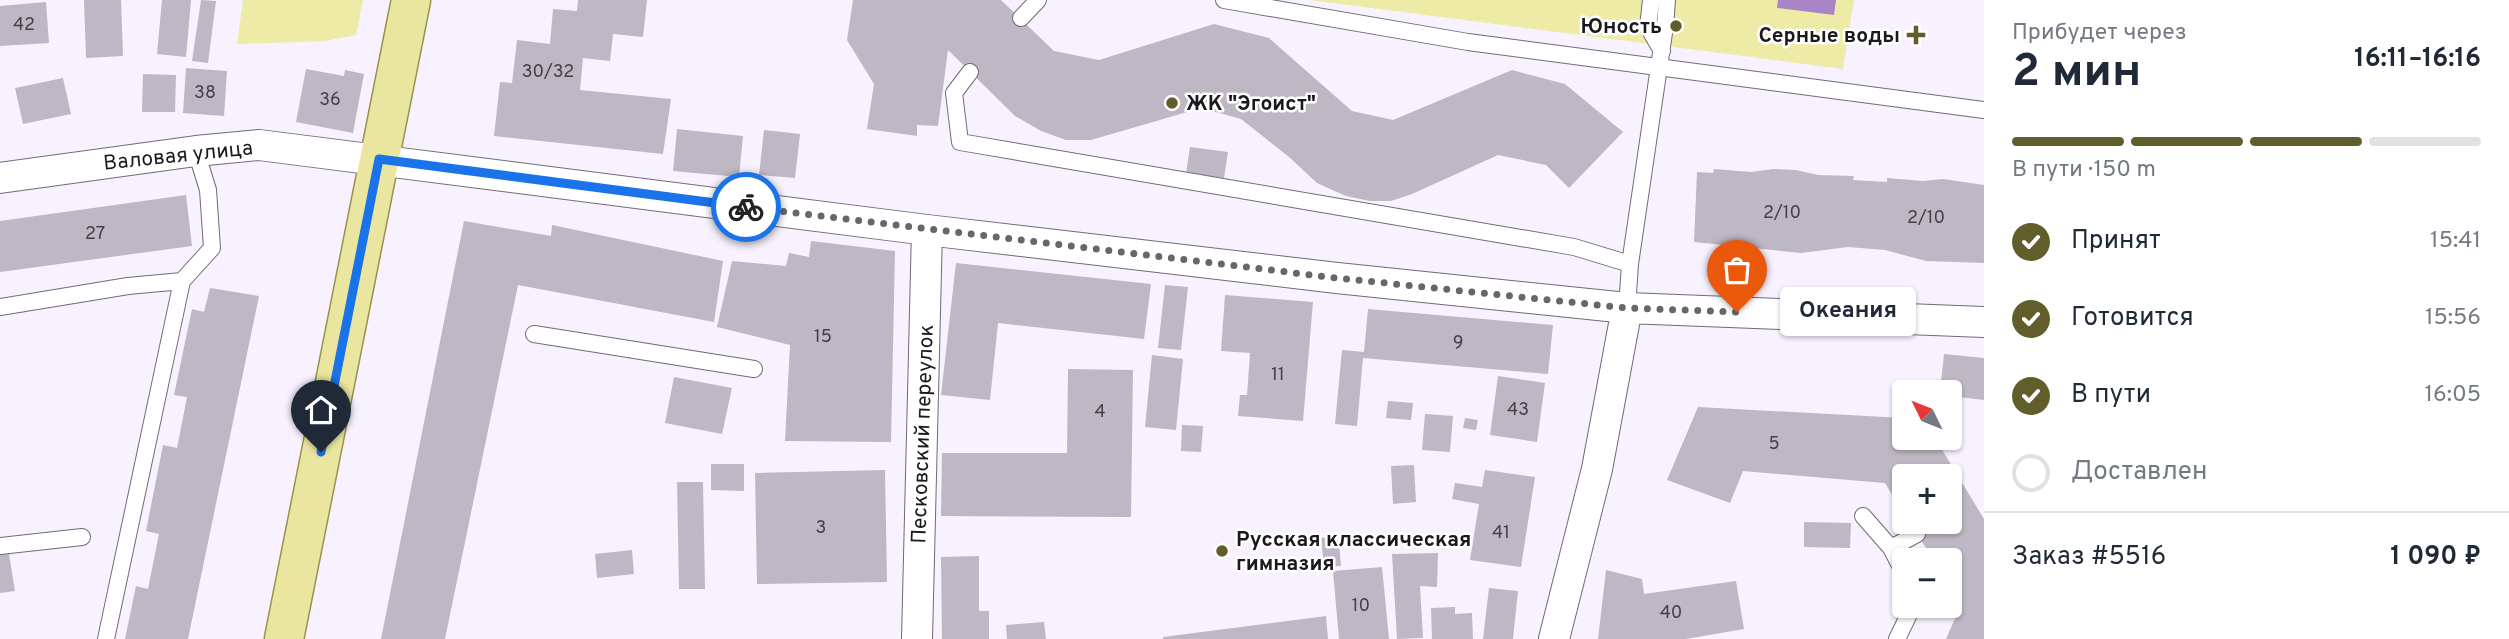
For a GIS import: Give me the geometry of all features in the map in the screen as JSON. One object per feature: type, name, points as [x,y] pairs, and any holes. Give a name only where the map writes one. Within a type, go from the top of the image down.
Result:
[{"type":"main road","points":[[284,639],[411,0]]},
{"type":"street","name":"Валовая улица","points":[[0,178],[195,151],[259,145],[927,230],[1337,278],[1627,308],[1984,323]]},
{"type":"street","name":"Песковский переулок","points":[[917,639],[927,230]]},
{"type":"street","points":[[1554,639],[1597,469],[1627,308]]},
{"type":"lane","points":[[1021,18],[1038,0]]},
{"type":"lane","points":[[1224,0],[1267,4],[1468,42],[1984,110]]},
{"type":"lane","points":[[1651,0],[1648,27],[1662,51]]},
{"type":"lane","points":[[1627,308],[1630,264],[1662,51],[1667,0]]},
{"type":"lane","points":[[970,72],[954,93],[960,142],[1574,247],[1630,264]]},
{"type":"lane","points":[[106,639],[182,281],[212,248],[208,190],[195,151]]},
{"type":"lane","points":[[0,307],[128,286],[182,281]]},
{"type":"lane","points":[[534,334],[754,369]]},
{"type":"lane","points":[[1863,516],[1891,548],[1917,534]]},
{"type":"lane","points":[[0,546],[82,537]]},
{"type":"lane","points":[[1897,639],[1907,618]]},
{"type":"shaded area","points":[[243,0],[363,0],[356,35],[324,41],[237,44]]},
{"type":"shaded area","name":"Юность","points":[[1310,0],[1854,0],[1843,69]]},
{"type":"shaded area","points":[[1778,0],[1836,0],[1834,15],[1777,8]]},
{"type":"building","points":[[84,0],[121,0],[123,56],[86,58]]},
{"type":"building","points":[[162,0],[191,0],[186,57],[157,54]]},
{"type":"building","points":[[201,0],[216,1],[208,63],[192,61]]},
{"type":"building","points":[[578,0],[647,0],[643,37],[613,34],[610,61],[583,58],[580,90],[671,99],[663,154],[494,136],[500,82],[512,83],[517,40],[550,44],[553,9],[577,11]]},
{"type":"building","name":"ЖК \"Эгоист\"","points":[[853,0],[1001,0],[1054,51],[1099,60],[1214,24],[1269,38],[1352,111],[1393,120],[1512,70],[1565,84],[1623,132],[1569,188],[1546,165],[1498,155],[1412,194],[1391,201],[1370,201],[1346,196],[1317,183],[1241,119],[1201,108],[1091,140],[1066,140],[1041,131],[1015,116],[948,50],[938,126],[917,125],[917,136],[867,129],[874,84],[847,40]]},
{"type":"building","points":[[46,2],[49,43],[0,46],[0,6]]},
{"type":"building","points":[[186,68],[227,71],[224,116],[183,113]]},
{"type":"building","points":[[306,69],[344,76],[345,70],[364,74],[353,133],[296,122]]},
{"type":"building","points":[[143,74],[176,75],[175,112],[142,112]]},
{"type":"building","points":[[63,78],[71,114],[23,124],[15,88]]},
{"type":"building","points":[[677,129],[743,136],[739,177],[673,171]]},
{"type":"building","points":[[764,130],[800,134],[795,178],[759,175]]},
{"type":"building","points":[[1190,147],[1228,152],[1224,178],[1186,173]]},
{"type":"building","points":[[1714,169],[1751,172],[1796,170],[1818,175],[1854,176],[1853,180],[1887,182],[1887,178],[1923,181],[1943,179],[1984,185],[1984,263],[1926,261],[1885,250],[1848,247],[1801,253],[1694,242],[1697,172],[1713,173]]},
{"type":"building","points":[[186,195],[192,246],[0,272],[0,221]]},
{"type":"building","points":[[464,221],[551,236],[552,225],[723,261],[714,322],[518,285],[445,639],[381,639]]},
{"type":"building","points":[[811,241],[895,251],[891,442],[785,441],[790,345],[717,327],[732,261],[786,266],[789,253],[809,257]]},
{"type":"building","points":[[956,263],[1151,284],[1144,339],[998,323],[990,400],[941,395]]},
{"type":"building","points":[[1165,285],[1188,287],[1181,350],[1158,348]]},
{"type":"building","points":[[210,288],[259,296],[188,639],[125,639],[136,586],[148,589],[159,534],[146,531],[163,445],[177,448],[187,397],[174,395],[192,309],[204,312]]},
{"type":"building","points":[[1225,295],[1313,302],[1303,421],[1238,416],[1240,395],[1247,395],[1250,353],[1221,351]]},
{"type":"building","points":[[1368,309],[1553,325],[1548,374],[1363,358],[1357,426],[1335,424],[1342,350],[1364,352]]},
{"type":"building","points":[[1944,354],[1984,358],[1984,400],[1962,397],[1962,380],[1941,380]]},
{"type":"building","points":[[1152,355],[1183,359],[1176,430],[1145,427]]},
{"type":"building","points":[[1068,369],[1133,370],[1131,517],[941,516],[942,453],[1067,453]]},
{"type":"building","points":[[1498,376],[1545,383],[1537,442],[1490,435]]},
{"type":"building","points":[[674,377],[732,388],[722,434],[665,423]]},
{"type":"building","points":[[1388,401],[1413,403],[1411,420],[1386,418]]},
{"type":"building","points":[[1698,407],[1892,417],[1892,450],[1942,450],[1951,464],[1892,464],[1892,494],[1885,483],[1743,471],[1730,503],[1667,480]]},
{"type":"building","points":[[1425,414],[1453,416],[1450,452],[1422,450]]},
{"type":"building","points":[[1465,418],[1478,420],[1476,430],[1463,428]]},
{"type":"building","points":[[1182,425],[1203,426],[1201,452],[1181,451]]},
{"type":"building","points":[[711,464],[744,464],[744,491],[711,490]]},
{"type":"building","points":[[1414,465],[1416,502],[1393,504],[1391,466]]},
{"type":"building","points":[[885,470],[887,582],[757,584],[755,473]]},
{"type":"building","points":[[1485,470],[1535,477],[1521,567],[1470,560],[1479,504],[1452,499],[1455,483],[1482,487]]},
{"type":"building","points":[[677,482],[703,482],[705,589],[679,589]]},
{"type":"building","points":[[1962,483],[1984,519],[1984,639],[1946,639],[1955,618],[1962,618],[1962,548],[1926,548],[1917,534],[1962,534]]},
{"type":"building","points":[[1804,522],[1851,523],[1850,548],[1804,547]]},
{"type":"building","points":[[1321,537],[1339,542],[1341,566],[1324,567]]},
{"type":"building","points":[[8,548],[15,591],[0,593],[0,550]]},
{"type":"building","points":[[632,550],[634,574],[597,578],[595,554]]},
{"type":"building","points":[[1438,553],[1437,587],[1420,586],[1423,638],[1397,639],[1392,554]]},
{"type":"building","points":[[979,556],[979,611],[989,611],[989,639],[942,639],[941,557]]},
{"type":"building","points":[[1382,567],[1389,639],[1339,639],[1333,571]]},
{"type":"building","points":[[1606,570],[1642,579],[1644,594],[1736,581],[1744,629],[1686,639],[1598,639]]},
{"type":"building","points":[[1489,588],[1518,591],[1513,639],[1483,639]]},
{"type":"building","points":[[1455,607],[1455,614],[1472,613],[1473,639],[1432,639],[1431,608]]},
{"type":"building","points":[[1326,616],[1328,639],[1163,639],[1163,637]]},
{"type":"building","points":[[1044,622],[1046,639],[1007,639],[1006,625]]},
{"type":"way so far","points":[[746,207],[1337,278],[1627,308],[1737,312]]},
{"type":"place","name":"Юность","points":[[1676,26]]},
{"type":"place","name":"Серные воды","points":[[1916,35]]},
{"type":"place","name":"ЖК \"Эгоист\"","points":[[1172,103]]},
{"type":"place","name":"Океания","points":[[1737,312]]},
{"type":"place","name":"Русская классическая гимназия","points":[[1222,551]]},
{"type":"route","points":[[321,452],[379,159],[746,207]]}]
